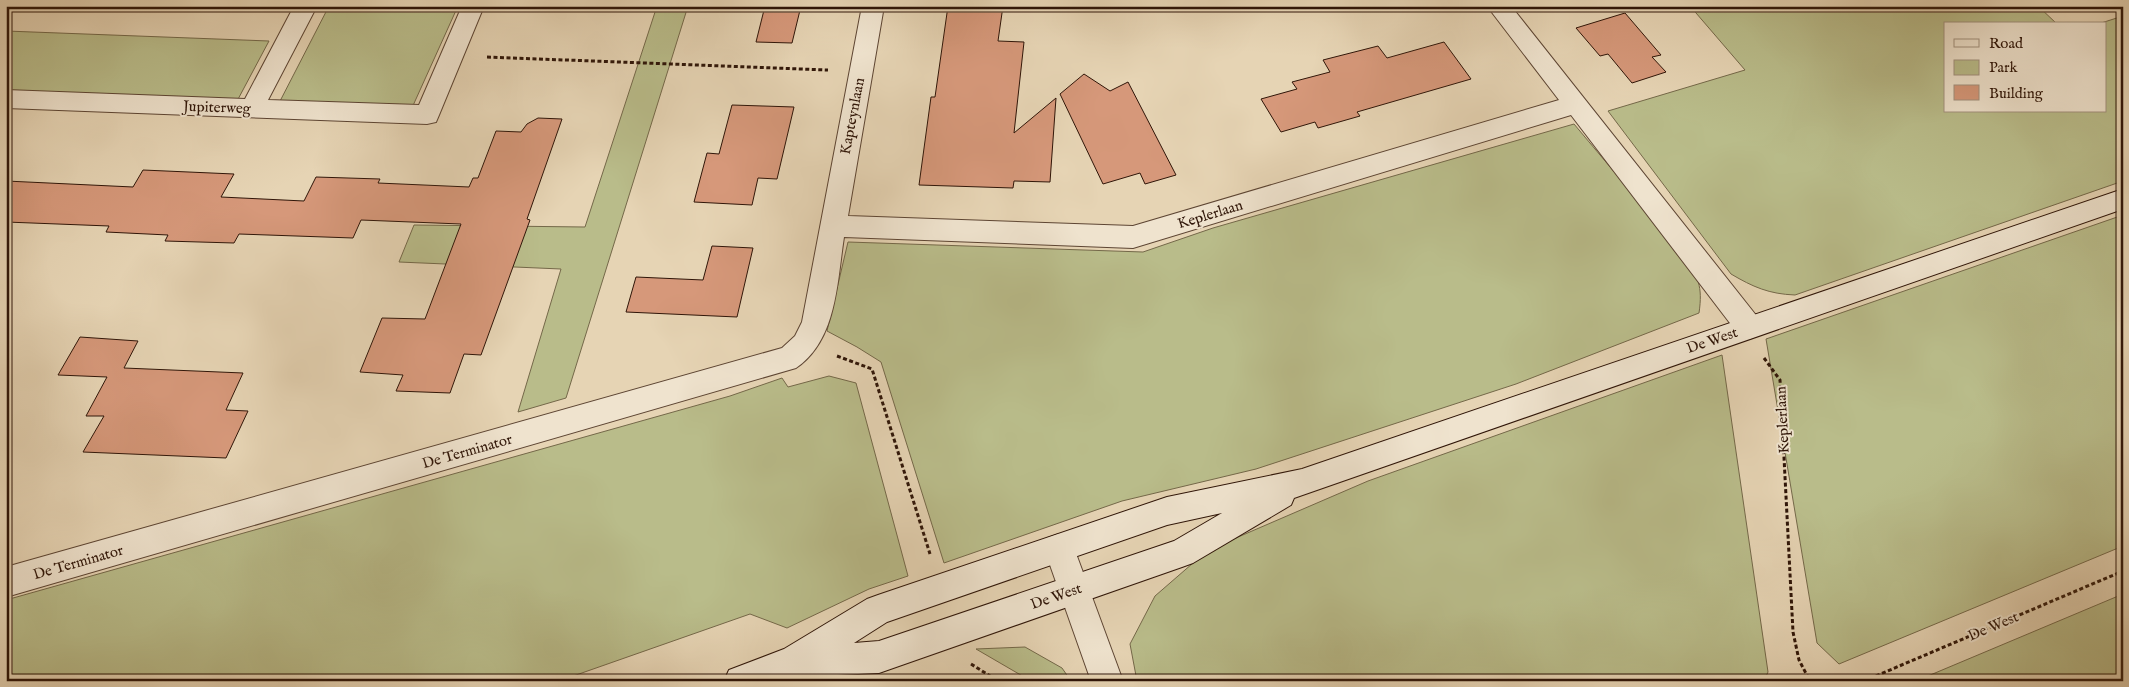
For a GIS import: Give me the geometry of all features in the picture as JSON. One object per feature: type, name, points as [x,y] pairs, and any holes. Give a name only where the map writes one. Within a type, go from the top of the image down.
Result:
[{"type":"street","points":[[252,108],[306,6]]},
{"type":"street","points":[[452,56],[473,6]]},
{"type":"street","name":"Kapteynlaan","points":[[832,226],[873,6]]},
{"type":"street","points":[[1498,6],[1749,327]]},
{"type":"street","name":"Jupiterweg","points":[[6,99],[427,115],[452,56]]},
{"type":"street","name":"Keplerlaan","points":[[832,226],[1132,237],[1576,104]]},
{"type":"street","name":"De West","points":[[740,681],[793,662],[878,610],[1168,511],[1302,483],[2123,199]]},
{"type":"street","name":"De Terminator","points":[[6,582],[786,360],[804,346],[816,322],[832,226]]},
{"type":"street","name":"De West","points":[[793,662],[879,656],[1182,552],[1302,483]]},
{"type":"street","points":[[1059,548],[1107,681]]},
{"type":"path","points":[[452,56],[861,71]]},
{"type":"path","name":"Keplerlaan","points":[[1749,327],[1757,349],[1780,380],[1793,632],[1799,660],[1810,681]]},
{"type":"path","points":[[804,346],[854,361],[872,369],[941,589]]},
{"type":"path","name":"De West","points":[[1864,681],[2123,571]]},
{"type":"green space","points":[[329,6],[458,6],[411,110],[278,105]]},
{"type":"green space","points":[[657,6],[688,6],[566,398],[518,412],[561,269],[399,262],[414,225],[585,227]]},
{"type":"green space","points":[[1690,6],[2038,6],[2055,22],[1944,22],[1944,112],[2106,112],[2106,22],[2104,22],[2123,16],[2123,181],[1795,295],[1769,291],[1747,283],[1731,274],[1608,111],[1745,70]]},
{"type":"green space","points":[[6,31],[269,41],[236,103],[6,93]]},
{"type":"green space","points":[[1574,124],[1684,255],[1693,270],[1700,289],[1699,313],[1516,384],[1256,469],[1122,501],[944,563],[881,362],[827,331],[848,242],[1143,252],[1213,228]]},
{"type":"green space","points":[[2123,215],[2123,546],[1839,664],[1817,643],[1766,339]]},
{"type":"green space","points":[[1722,355],[1768,672],[1764,681],[1137,681],[1130,644],[1155,596],[1208,550],[1368,481]]},
{"type":"green space","points":[[829,376],[856,383],[908,576],[869,589],[787,628],[750,614],[559,681],[6,681],[6,600],[730,396],[782,378],[788,387]]},
{"type":"green space","points":[[2123,594],[2123,681],[1916,681]]},
{"type":"green space","points":[[1025,647],[1062,668],[1071,681],[1031,681],[976,649]]},
{"type":"building","points":[[765,6],[801,6],[792,43],[756,42]]},
{"type":"building","points":[[948,6],[1003,6],[998,41],[1024,42],[1014,133],[1056,98],[1050,182],[1014,181],[1013,188],[919,185],[931,97],[935,97]]},
{"type":"building","points":[[1625,13],[1661,55],[1652,57],[1666,72],[1632,83],[1608,54],[1600,56],[1576,28]]},
{"type":"building","points":[[1444,42],[1471,79],[1357,112],[1360,116],[1318,128],[1315,122],[1281,132],[1261,99],[1297,89],[1292,82],[1330,72],[1323,60],[1378,46],[1387,58]]},
{"type":"building","points":[[1084,74],[1110,91],[1128,82],[1176,175],[1145,184],[1140,173],[1103,184],[1060,94]]},
{"type":"building","points":[[732,105],[794,107],[777,179],[758,178],[752,205],[694,202],[707,153],[719,154]]},
{"type":"building","points":[[538,118],[562,119],[527,219],[530,220],[481,355],[464,354],[450,393],[396,391],[403,375],[360,372],[382,318],[425,319],[461,224],[361,220],[353,238],[239,234],[234,243],[165,241],[168,235],[106,232],[109,226],[6,222],[6,181],[133,187],[143,170],[234,174],[221,197],[304,201],[316,177],[380,179],[378,183],[469,187],[473,178],[478,178],[496,131],[521,132],[527,124]]},
{"type":"building","points":[[712,246],[753,248],[737,317],[626,312],[636,277],[703,280]]},
{"type":"building","points":[[80,337],[138,341],[124,368],[243,373],[226,410],[248,411],[226,458],[83,452],[104,416],[86,416],[107,377],[58,375]]}]
